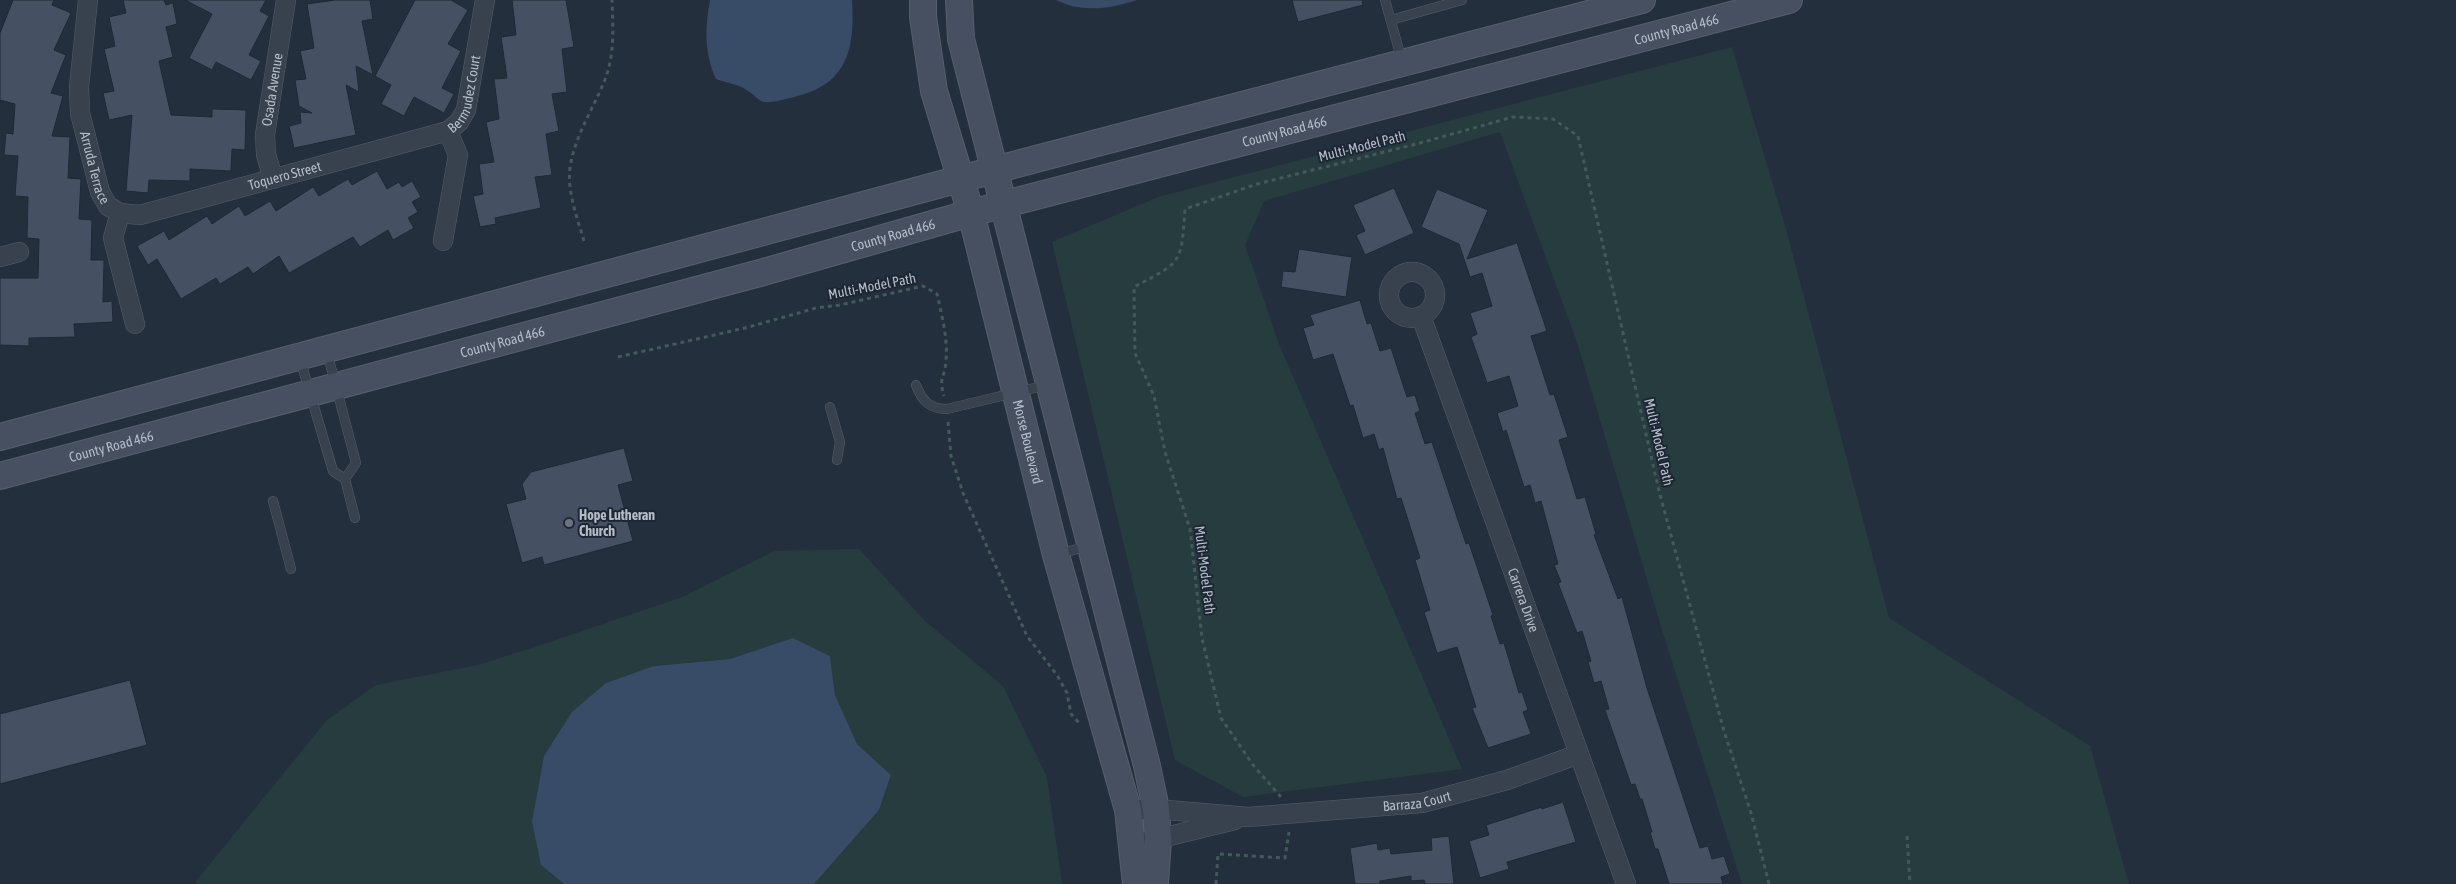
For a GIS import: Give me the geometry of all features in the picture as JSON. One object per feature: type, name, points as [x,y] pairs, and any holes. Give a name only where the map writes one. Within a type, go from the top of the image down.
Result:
[{"type":"main road","name":"Morse Boulevard","points":[[923,0],[923,17],[934,92],[970,213],[1056,555],[1128,810],[1136,884]]},
{"type":"main road","points":[[959,0],[961,39],[1128,685],[1156,809],[1158,839],[1155,884]]},
{"type":"main road","points":[[0,437],[960,179],[1642,0]]},
{"type":"main road","name":"County Road 466","points":[[0,476],[309,392],[751,276],[970,213],[1003,206],[1713,10],[1789,0]]},
{"type":"street","name":"Arruda Terrace","points":[[88,0],[79,87],[80,113],[100,192],[108,206],[120,213],[112,238],[136,324]]},
{"type":"street","name":"Osada Avenue","points":[[273,179],[266,154],[265,135],[286,0]]},
{"type":"street","name":"Bermudez Court","points":[[443,241],[458,155],[448,131],[459,122],[466,110],[485,0]]},
{"type":"street","name":"Toquero Street","points":[[120,213],[140,215],[448,131]]},
{"type":"street","points":[[0,257],[18,252]]},
{"type":"street","name":"Carrera Drive","points":[[1421,316],[1626,884]]},
{"type":"street","name":"Barraza Court","points":[[1128,810],[1156,809],[1249,817],[1422,803],[1507,780],[1579,754]]},
{"type":"street","name":"Barraza Court","points":[[1133,844],[1249,817]]},
{"type":"lane","points":[[1385,0],[1403,64]]},
{"type":"lane","points":[[1391,20],[1462,0]]},
{"type":"lane","points":[[326,349],[356,463],[345,479]]},
{"type":"lane","points":[[299,356],[333,471],[345,479],[355,518]]},
{"type":"lane","points":[[916,385],[920,396],[927,404],[937,409],[947,409],[1049,384]]},
{"type":"lane","points":[[830,407],[840,442],[837,460]]},
{"type":"lane","points":[[273,501],[291,569]]},
{"type":"lane","points":[[1056,555],[1091,545]]},
{"type":"path","points":[[584,241],[570,190],[570,167],[581,129],[604,81],[614,41],[612,0]]},
{"type":"path","name":"Multi-Model Path","points":[[1292,814],[1276,790],[1253,765],[1221,718],[1202,638],[1190,529],[1164,452],[1154,396],[1134,353],[1134,287],[1170,268],[1182,252],[1185,209],[1256,184],[1420,144],[1513,117],[1553,119],[1578,136],[1659,491],[1724,731],[1751,813],[1769,884]]},
{"type":"path","name":"Multi-Model Path","points":[[618,357],[744,328],[816,308],[840,305],[923,286],[937,294],[944,322],[946,362],[940,382],[947,409],[952,456],[964,493],[1026,636],[1058,675],[1068,693],[1071,714],[1090,732],[1108,739]]},
{"type":"path","points":[[1216,884],[1218,854],[1285,858],[1292,814]]},
{"type":"path","points":[[1907,836],[1910,884]]},
{"type":"green space","points":[[1732,47],[1786,229],[1889,618],[2090,746],[2129,884],[1742,884],[1662,630],[1577,342],[1500,132],[1264,201],[1245,245],[1279,344],[1462,769],[1243,797],[1175,760],[1052,242],[1158,197]]},
{"type":"green space","points":[[859,549],[925,621],[1003,686],[1047,777],[1062,884],[814,884],[879,810],[891,775],[857,744],[835,695],[830,656],[793,638],[730,659],[654,666],[541,865],[564,884],[197,884],[196,881],[327,720],[376,685],[478,665],[538,646],[685,596],[775,551]]},
{"type":"water","points":[[710,0],[852,0],[852,34],[844,62],[837,74],[826,84],[812,91],[775,101],[762,101],[741,87],[716,79],[709,60],[707,40]]},
{"type":"water","points":[[1056,0],[1137,0],[1117,6],[1086,8],[1076,7]]},
{"type":"water","points":[[793,638],[830,656],[835,695],[857,744],[891,775],[879,810],[814,884],[564,884],[541,865],[532,822],[544,756],[572,712],[606,683],[654,666],[730,659]]},
{"type":"building","points":[[13,0],[54,0],[52,5],[71,13],[54,50],[66,55],[51,93],[63,96],[52,136],[70,137],[68,178],[81,179],[79,219],[92,220],[91,260],[104,260],[103,302],[112,301],[113,322],[74,324],[75,337],[29,338],[29,346],[0,345],[0,278],[38,278],[39,239],[27,238],[28,197],[15,196],[18,156],[4,155],[6,133],[13,134],[15,104],[0,100],[0,33]]},
{"type":"building","points":[[123,0],[164,0],[166,5],[173,3],[177,24],[166,27],[173,57],[159,61],[171,115],[212,117],[212,109],[246,110],[245,150],[232,149],[231,171],[190,169],[190,181],[149,180],[148,193],[126,191],[132,115],[109,120],[103,93],[114,91],[104,49],[115,46],[109,17],[126,13]]},
{"type":"building","points":[[185,0],[266,0],[260,11],[269,16],[249,55],[261,61],[251,80],[216,62],[212,70],[189,58],[212,14]]},
{"type":"building","points":[[335,0],[370,0],[373,19],[362,21],[373,75],[356,66],[359,92],[346,85],[356,135],[294,148],[289,126],[301,123],[300,112],[312,113],[299,106],[295,80],[306,79],[300,51],[314,48],[307,4]]},
{"type":"building","points":[[415,0],[451,0],[468,10],[448,44],[461,51],[442,88],[454,94],[444,113],[414,97],[404,116],[381,104],[391,85],[375,76]]},
{"type":"building","points":[[512,0],[566,0],[574,47],[562,49],[567,92],[552,94],[559,131],[546,134],[552,175],[535,177],[541,208],[495,218],[496,224],[480,227],[473,196],[483,194],[479,164],[494,162],[486,122],[499,119],[494,79],[507,78],[501,37],[516,35]]},
{"type":"building","points":[[1292,0],[1362,0],[1363,5],[1298,22]]},
{"type":"building","points":[[377,171],[387,189],[399,182],[402,187],[412,181],[421,197],[412,202],[418,212],[408,218],[414,228],[393,240],[388,230],[360,247],[353,237],[289,273],[279,256],[253,274],[248,267],[220,284],[216,278],[181,299],[157,259],[148,265],[137,246],[164,231],[169,240],[207,216],[212,224],[239,206],[245,216],[270,201],[276,211],[313,187],[319,196],[348,179],[352,185]]},
{"type":"building","points":[[1394,188],[1414,233],[1365,255],[1356,235],[1365,231],[1353,205]]},
{"type":"building","points":[[1437,189],[1488,210],[1467,259],[1517,243],[1547,331],[1531,336],[1550,395],[1554,394],[1568,437],[1559,440],[1577,499],[1585,497],[1596,534],[1594,535],[1618,599],[1622,597],[1647,688],[1700,848],[1708,846],[1712,859],[1724,856],[1730,874],[1721,877],[1723,884],[1669,884],[1658,849],[1655,849],[1642,799],[1640,799],[1635,784],[1631,785],[1605,710],[1609,709],[1601,681],[1594,683],[1588,662],[1591,661],[1582,631],[1577,633],[1558,583],[1561,582],[1554,565],[1558,564],[1541,501],[1535,503],[1530,485],[1524,487],[1506,430],[1503,432],[1497,413],[1518,406],[1509,376],[1487,383],[1471,337],[1477,334],[1470,313],[1492,306],[1482,273],[1470,277],[1459,244],[1421,227]]},
{"type":"building","points":[[1299,249],[1352,257],[1346,297],[1281,287],[1283,271],[1295,272]]},
{"type":"building","points":[[1360,300],[1367,324],[1371,323],[1380,351],[1391,348],[1407,397],[1415,395],[1420,411],[1415,413],[1425,444],[1432,442],[1466,544],[1469,543],[1493,615],[1491,616],[1500,644],[1504,643],[1519,693],[1522,692],[1528,710],[1523,712],[1531,734],[1488,748],[1472,708],[1476,707],[1457,647],[1437,653],[1424,612],[1430,610],[1415,560],[1420,558],[1401,498],[1397,499],[1383,448],[1379,450],[1374,434],[1363,438],[1353,405],[1350,406],[1333,354],[1313,360],[1303,328],[1314,325],[1310,315]]},
{"type":"building","name":"Hope Lutheran Church","points":[[624,448],[633,481],[618,485],[633,541],[544,565],[542,557],[522,563],[506,504],[526,499],[522,484],[531,472]]},
{"type":"building","points":[[130,680],[147,745],[0,784],[0,714]]},
{"type":"building","points":[[1563,802],[1576,842],[1507,862],[1509,869],[1480,878],[1469,841],[1489,835],[1486,825]]},
{"type":"building","points":[[1449,836],[1454,884],[1425,884],[1424,880],[1411,881],[1411,876],[1380,881],[1380,884],[1355,884],[1350,848],[1377,843],[1378,850],[1390,848],[1391,854],[1432,850],[1431,838]]},
{"type":"place","name":"Hope Lutheran Church","points":[[569,523]]}]
